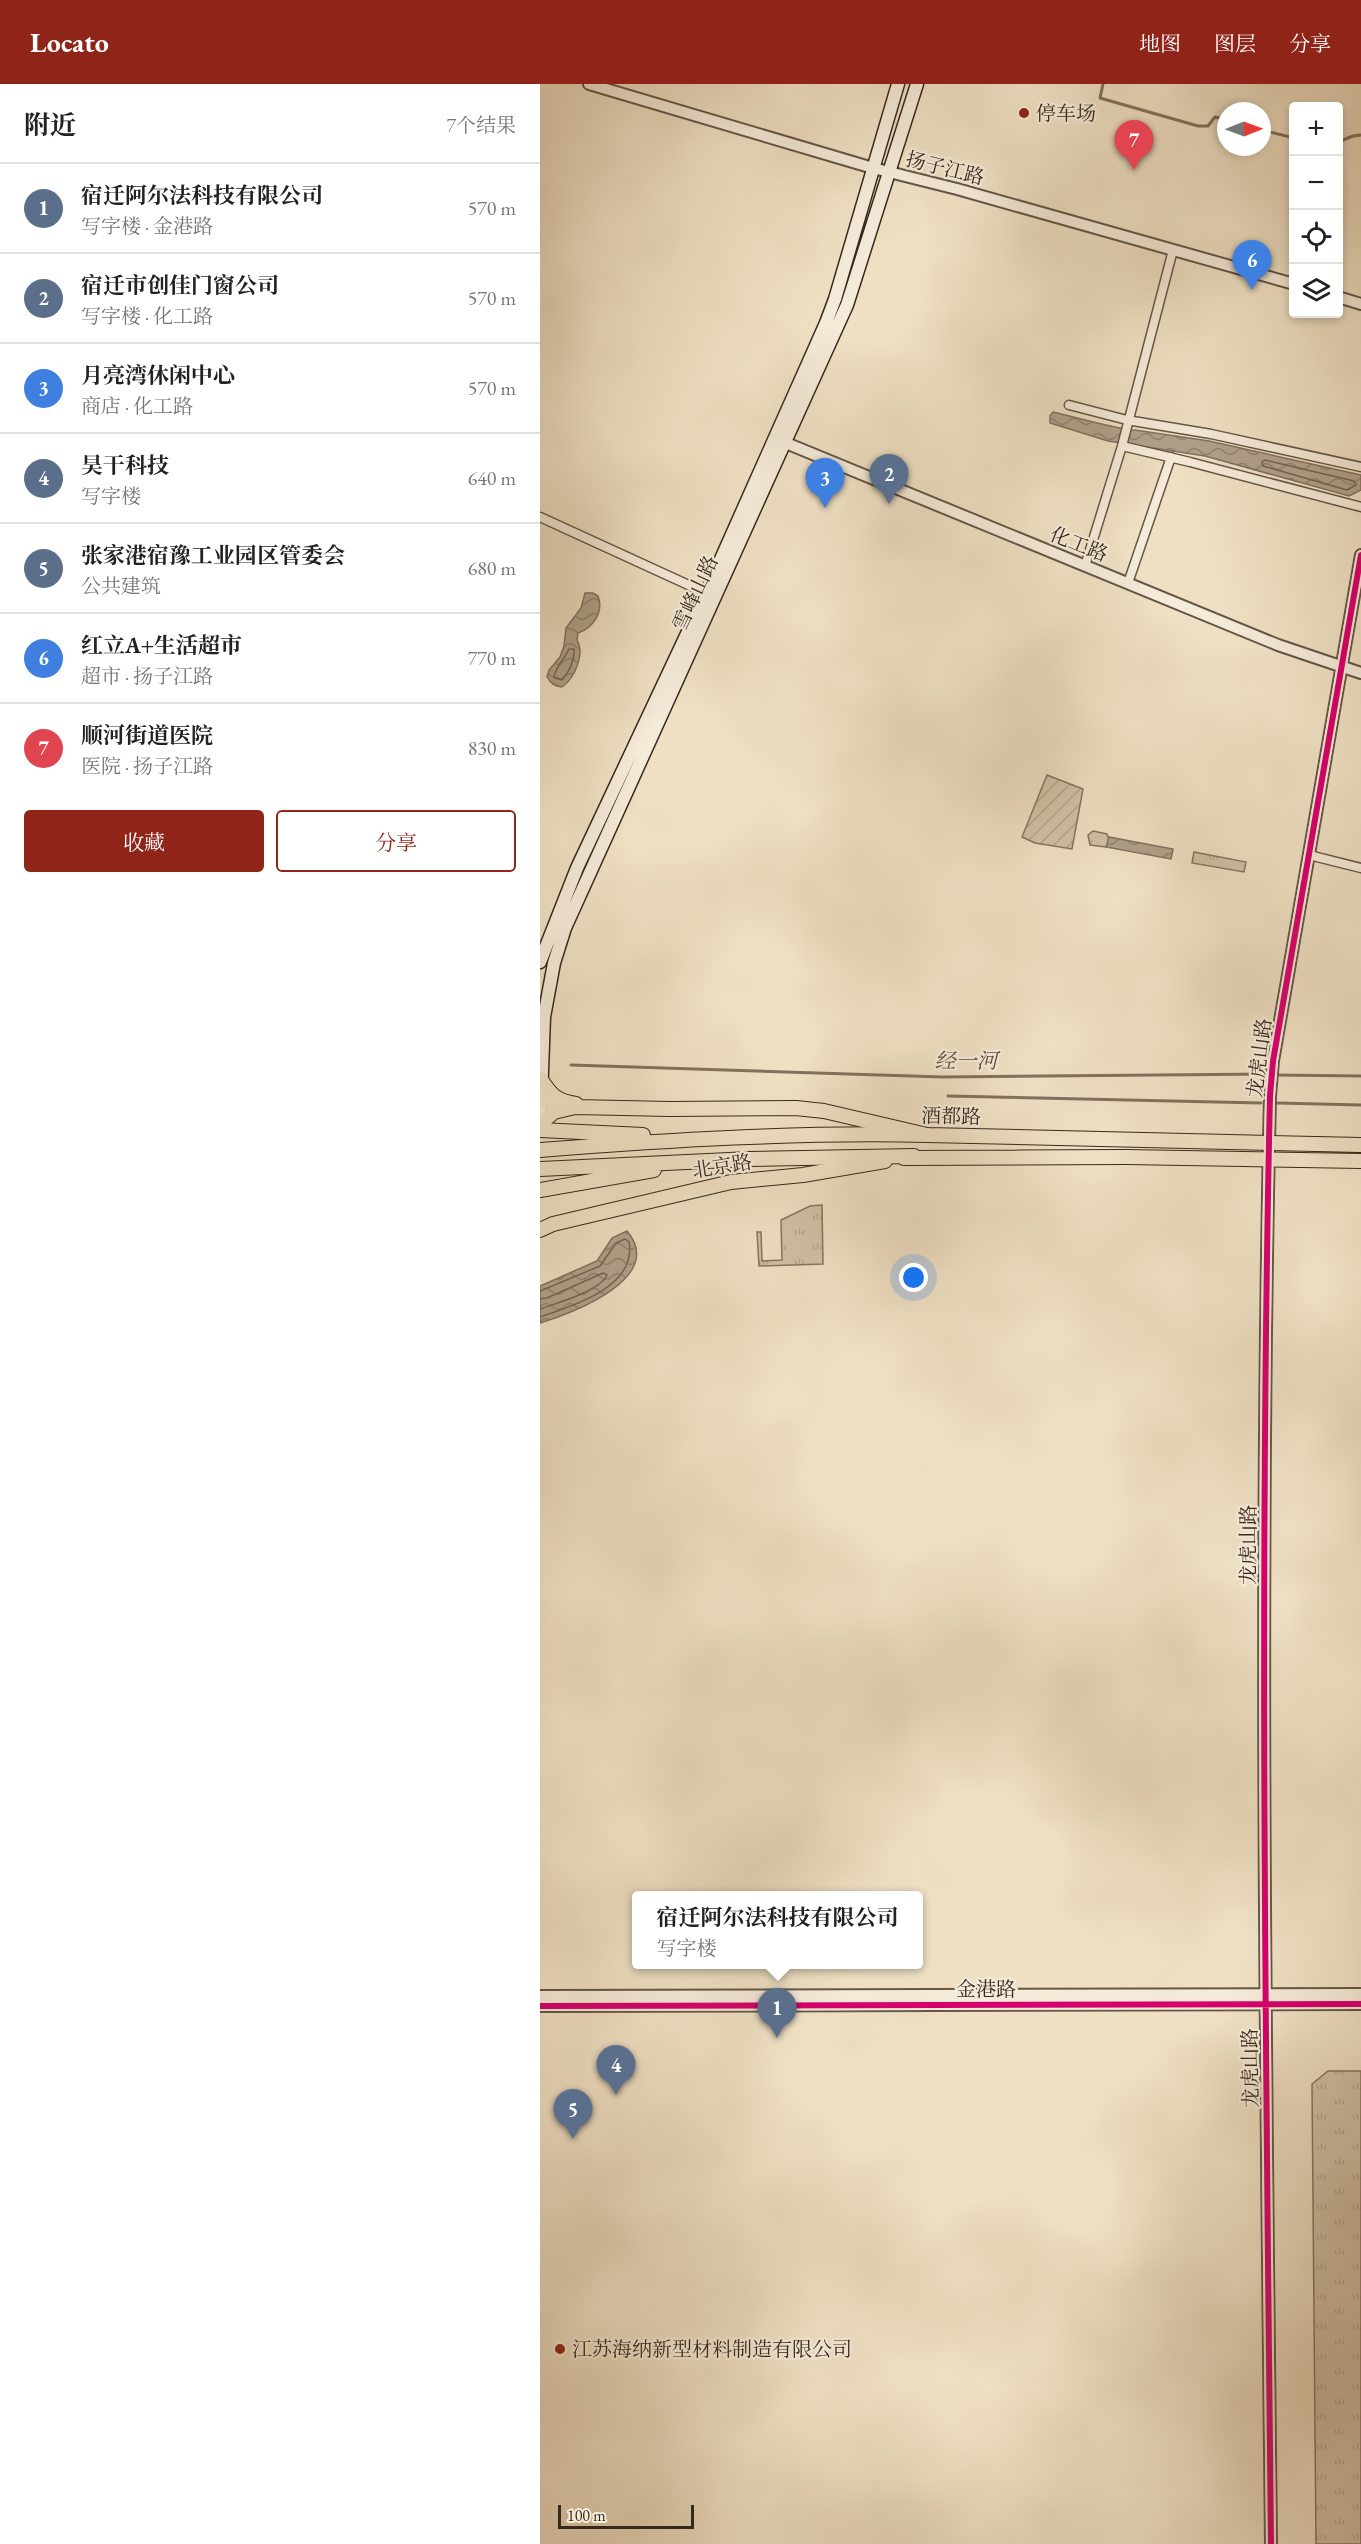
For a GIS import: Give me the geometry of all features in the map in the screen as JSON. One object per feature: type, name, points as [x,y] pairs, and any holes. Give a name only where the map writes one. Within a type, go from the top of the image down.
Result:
[{"type":"main road","name":"雪峰山路","points":[[540,962],[577,868],[706,594],[826,323],[898,84]]},
{"type":"main road","name":"雪峰山路","points":[[540,1124],[540,1078],[548,987],[565,928],[847,305],[891,173],[917,84]]},
{"type":"main road","points":[[540,1078],[560,1101],[590,1106]]},
{"type":"main road","points":[[540,1101],[590,1106],[670,1109],[796,1108],[824,1111],[927,1135]]},
{"type":"main road","points":[[540,1124],[563,1108],[590,1106]]},
{"type":"main road","points":[[540,1130],[730,1137]]},
{"type":"main road","name":"酒都路","points":[[540,1150],[730,1137],[869,1134],[1361,1145]]},
{"type":"main road","name":"酒都路","points":[[540,1169],[715,1160],[914,1156],[1361,1161]]},
{"type":"main road","name":"北京路","points":[[540,1230],[547,1224],[731,1182],[803,1175],[914,1156]]},
{"type":"main road","points":[[540,1190],[715,1160]]},
{"type":"street","name":"扬子江路","points":[[589,84],[873,168],[957,189],[1289,283]]},
{"type":"street","points":[[1085,566],[1122,446],[1173,250]]},
{"type":"street","points":[[1343,299],[1361,304]]},
{"type":"street","points":[[1069,405],[1127,420],[1211,434],[1361,467]]},
{"type":"street","name":"化工路","points":[[786,443],[1278,645],[1361,673]]},
{"type":"street","points":[[1122,446],[1361,507]]},
{"type":"street","points":[[1128,584],[1171,457]]},
{"type":"street","points":[[540,517],[706,594]]},
{"type":"street","name":"龙虎山路","points":[[1271,2544],[1265,2000],[1264,1412],[1269,1096],[1273,1061],[1361,555]]},
{"type":"street","points":[[1309,855],[1361,868]]},
{"type":"street","name":"金港路","points":[[540,2006],[1265,2000],[1361,1994]]},
{"type":"street","name":"金港路","points":[[540,1996],[1265,2000],[1361,2004]]},
{"type":"green space","points":[[1047,775],[1083,789],[1072,849],[1035,843],[1022,837]]},
{"type":"green space","points":[[1093,831],[1107,834],[1109,840],[1106,847],[1090,845],[1088,835]]},
{"type":"green space","points":[[1194,852],[1246,862],[1244,872],[1192,863]]},
{"type":"green space","points":[[822,1205],[823,1264],[759,1266],[757,1232],[761,1232],[762,1261],[782,1260],[781,1220],[810,1206]]},
{"type":"green space","points":[[1328,2071],[1361,2071],[1361,2544],[1316,2544],[1312,2084]]},
{"type":"water","points":[[1053,412],[1121,428],[1209,441],[1361,475],[1361,490],[1349,496],[1205,456],[1108,441],[1050,423],[1050,416]]},
{"type":"water","points":[[585,593],[598,596],[600,608],[593,623],[578,633],[580,652],[575,672],[562,687],[557,686],[547,677],[549,670],[560,657],[566,628],[581,608]]},
{"type":"water","points":[[1109,837],[1173,849],[1171,859],[1106,847]]},
{"type":"water","points":[[627,1231],[636,1248],[635,1264],[625,1278],[592,1302],[540,1323],[540,1286],[597,1261],[612,1238]]},
{"type":"waterway","points":[[1103,84],[1100,98],[1198,126],[1208,126],[1217,118]]},
{"type":"waterway","points":[[1271,132],[1289,137]]},
{"type":"waterway","points":[[1343,140],[1361,135]]},
{"type":"waterway","name":"经一河","points":[[571,1065],[942,1077],[1269,1074]]},
{"type":"waterway","name":"经一河","points":[[1276,1075],[1361,1076]]},
{"type":"waterway","name":"经一河","points":[[948,1096],[1261,1103]]},
{"type":"waterway","name":"经一河","points":[[1277,1103],[1361,1105]]},
{"type":"cycle path","points":[[1271,2544],[1264,1639],[1270,1096],[1273,1061],[1361,555]]},
{"type":"cycle path","points":[[540,2006],[1361,2004]]},
{"type":"place","name":"停车场","points":[[1024,113]]},
{"type":"place","name":"顺河街道医院","points":[[1134,170]]},
{"type":"place","name":"红立A+生活超市","points":[[1252,290]]},
{"type":"place","name":"宿迁市创佳门窗公司","points":[[889,504]]},
{"type":"place","name":"月亮湾休闲中心","points":[[825,508]]},
{"type":"place","name":"宿迁阿尔法科技有限公司","points":[[777,2038]]},
{"type":"place","name":"昊干科技","points":[[616,2095]]},
{"type":"place","name":"张家港宿豫工业园区管委会","points":[[573,2139]]},
{"type":"place","name":"江苏海纳新型材料制造有限公司","points":[[560,2349]]}]
